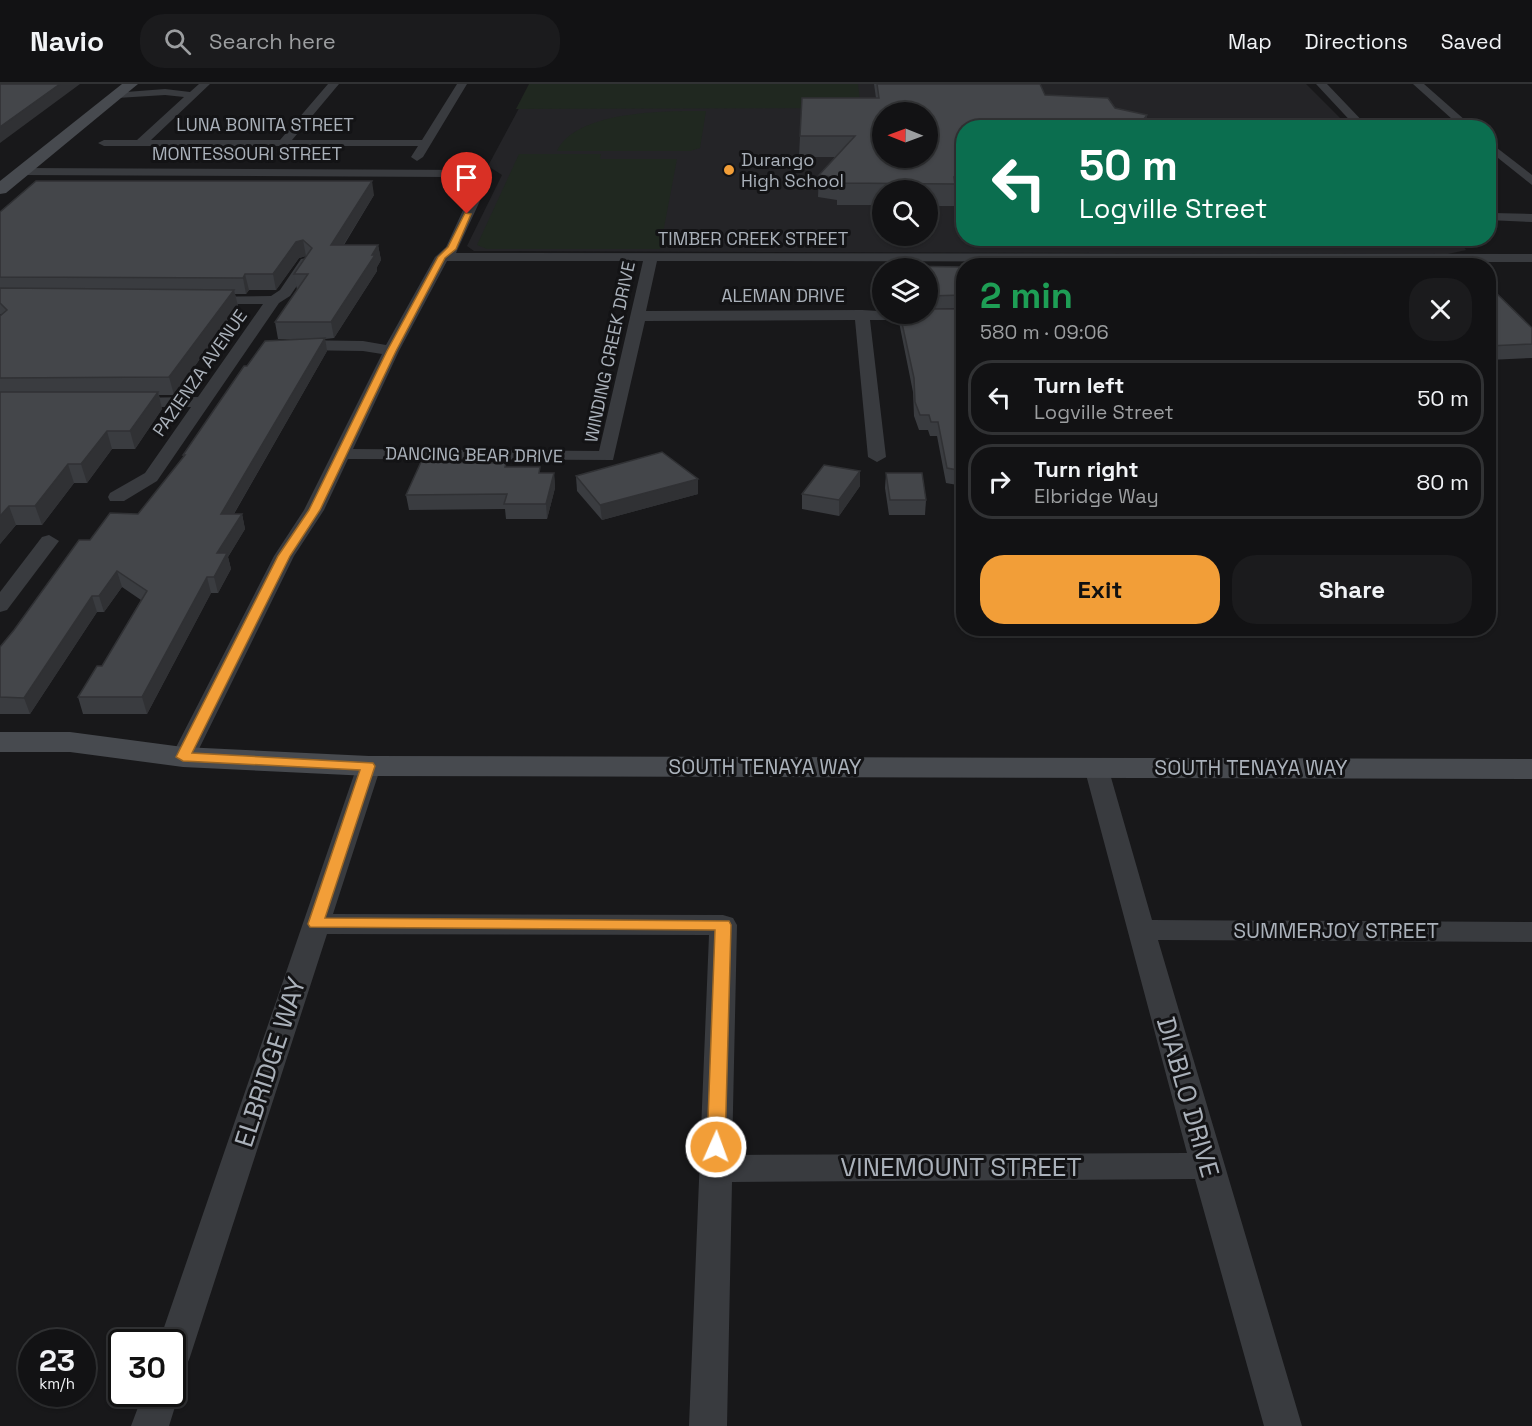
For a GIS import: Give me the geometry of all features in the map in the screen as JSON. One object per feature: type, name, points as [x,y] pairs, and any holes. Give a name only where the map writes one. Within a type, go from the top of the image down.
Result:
[{"type":"street","points":[[0,189],[131,84]]},
{"type":"street","points":[[140,143],[205,84]]},
{"type":"street","points":[[283,143],[334,84]]},
{"type":"street","points":[[417,157],[462,84]]},
{"type":"street","points":[[1321,84],[1356,120]]},
{"type":"street","points":[[1418,84],[1460,120]]},
{"type":"street","points":[[117,95],[193,95]]},
{"type":"street","name":"LUNA BONITA STREET","points":[[104,143],[425,143]]},
{"type":"street","points":[[1496,151],[1532,181]]},
{"type":"street","name":"MONTESSOURI STREET","points":[[21,172],[473,174],[483,181],[452,249],[442,257]]},
{"type":"street","points":[[1496,218],[1532,218]]},
{"type":"street","points":[[1483,246],[1495,258]]},
{"type":"street","points":[[183,757],[284,556],[314,510],[391,351],[442,257]]},
{"type":"street","name":"TIMBER CREEK STREET","points":[[442,257],[956,259]]},
{"type":"street","name":"WINDING CREEK DRIVE","points":[[607,456],[651,257]]},
{"type":"street","name":"TIMBER CREEK STREET","points":[[1495,258],[1532,258]]},
{"type":"street","name":"PAZIENZA AVENUE","points":[[117,497],[151,477],[274,300],[285,293],[306,262]]},
{"type":"street","points":[[193,300],[274,300]]},
{"type":"street","points":[[862,315],[877,457]]},
{"type":"street","name":"ALEMAN DRIVE","points":[[639,316],[956,315]]},
{"type":"street","points":[[239,350],[261,350]]},
{"type":"street","points":[[281,350],[358,356],[391,351]]},
{"type":"street","points":[[107,402],[202,402]]},
{"type":"street","name":"DANCING BEAR DRIVE","points":[[342,454],[607,456]]},
{"type":"street","points":[[0,606],[50,541]]},
{"type":"street","name":"SOUTH TENAYA WAY","points":[[0,742],[70,742],[183,757],[369,766],[1532,769]]},
{"type":"street","name":"ELBRIDGE WAY","points":[[181,1329],[369,766]]},
{"type":"street","name":"DIABLO DRIVE","points":[[1096,767],[1140,930],[1283,1426]]},
{"type":"street","points":[[316,924],[723,925],[708,1426]]},
{"type":"street","name":"SUMMERJOY STREET","points":[[1140,930],[1532,932]]},
{"type":"street","name":"VINEMOUNT STREET","points":[[716,1169],[1207,1166]]},
{"type":"street","points":[[150,1426],[156,1407]]},
{"type":"shaded area","points":[[529,84],[858,84],[861,108],[516,109]]},
{"type":"shaded area","name":"Durango High School","points":[[532,84],[1306,84],[1342,120],[956,120],[956,246],[1463,246],[1466,250],[1448,254],[474,251],[467,246],[502,175],[488,166]]},
{"type":"shaded area","points":[[669,111],[706,111],[700,148],[690,151],[557,151],[568,138],[583,127],[602,120]]},
{"type":"shaded area","points":[[519,154],[601,154],[600,159],[677,159],[660,249],[487,249],[477,245]]},
{"type":"building","points":[[0,84],[60,84],[0,127]]},
{"type":"building","points":[[877,84],[1040,84],[1045,95],[1108,98],[1115,108],[1147,115],[1143,120],[956,120],[955,184],[938,184],[938,180],[872,180],[872,183],[838,183],[837,178],[819,175],[855,136],[800,136],[802,98],[879,98]]},
{"type":"building","points":[[36,181],[372,181],[331,245],[378,245],[372,255],[375,255],[331,322],[275,322],[308,274],[294,274],[312,248],[303,240],[296,242],[273,274],[245,274],[243,278],[0,277],[0,212]]},
{"type":"building","points":[[938,267],[956,267],[956,295],[938,296]]},
{"type":"building","points":[[0,288],[234,290],[169,377],[0,378],[0,316],[7,310],[0,303]]},
{"type":"building","points":[[1496,293],[1532,328],[1532,344],[1496,346]]},
{"type":"building","points":[[938,309],[956,309],[956,470],[947,468],[938,422],[931,422],[929,415],[920,415],[915,402],[914,378],[902,324],[938,324]]},
{"type":"building","points":[[325,338],[221,514],[242,514],[217,553],[227,553],[214,577],[207,577],[142,697],[78,697],[97,666],[102,666],[147,591],[117,571],[99,596],[92,596],[24,698],[0,697],[0,647],[79,540],[90,540],[110,513],[138,514],[185,455],[183,455],[244,366],[247,366],[265,341]]},
{"type":"building","points":[[0,392],[158,392],[130,431],[107,431],[81,464],[68,464],[35,506],[9,506],[0,516]]},
{"type":"building","points":[[662,452],[698,479],[600,505],[576,476]]},
{"type":"building","points":[[421,462],[506,463],[505,467],[540,467],[539,473],[554,473],[546,504],[504,504],[507,494],[406,495]]},
{"type":"building","points":[[824,465],[860,471],[839,500],[802,494]]},
{"type":"building","points":[[886,473],[922,473],[926,500],[890,500]]},
{"type":"place","name":"Durango High School","points":[[729,170]]},
{"type":"route","points":[[467,214],[452,249],[442,257],[391,351],[314,510],[284,556],[183,757],[369,766],[316,924],[723,925],[716,1147]]}]
